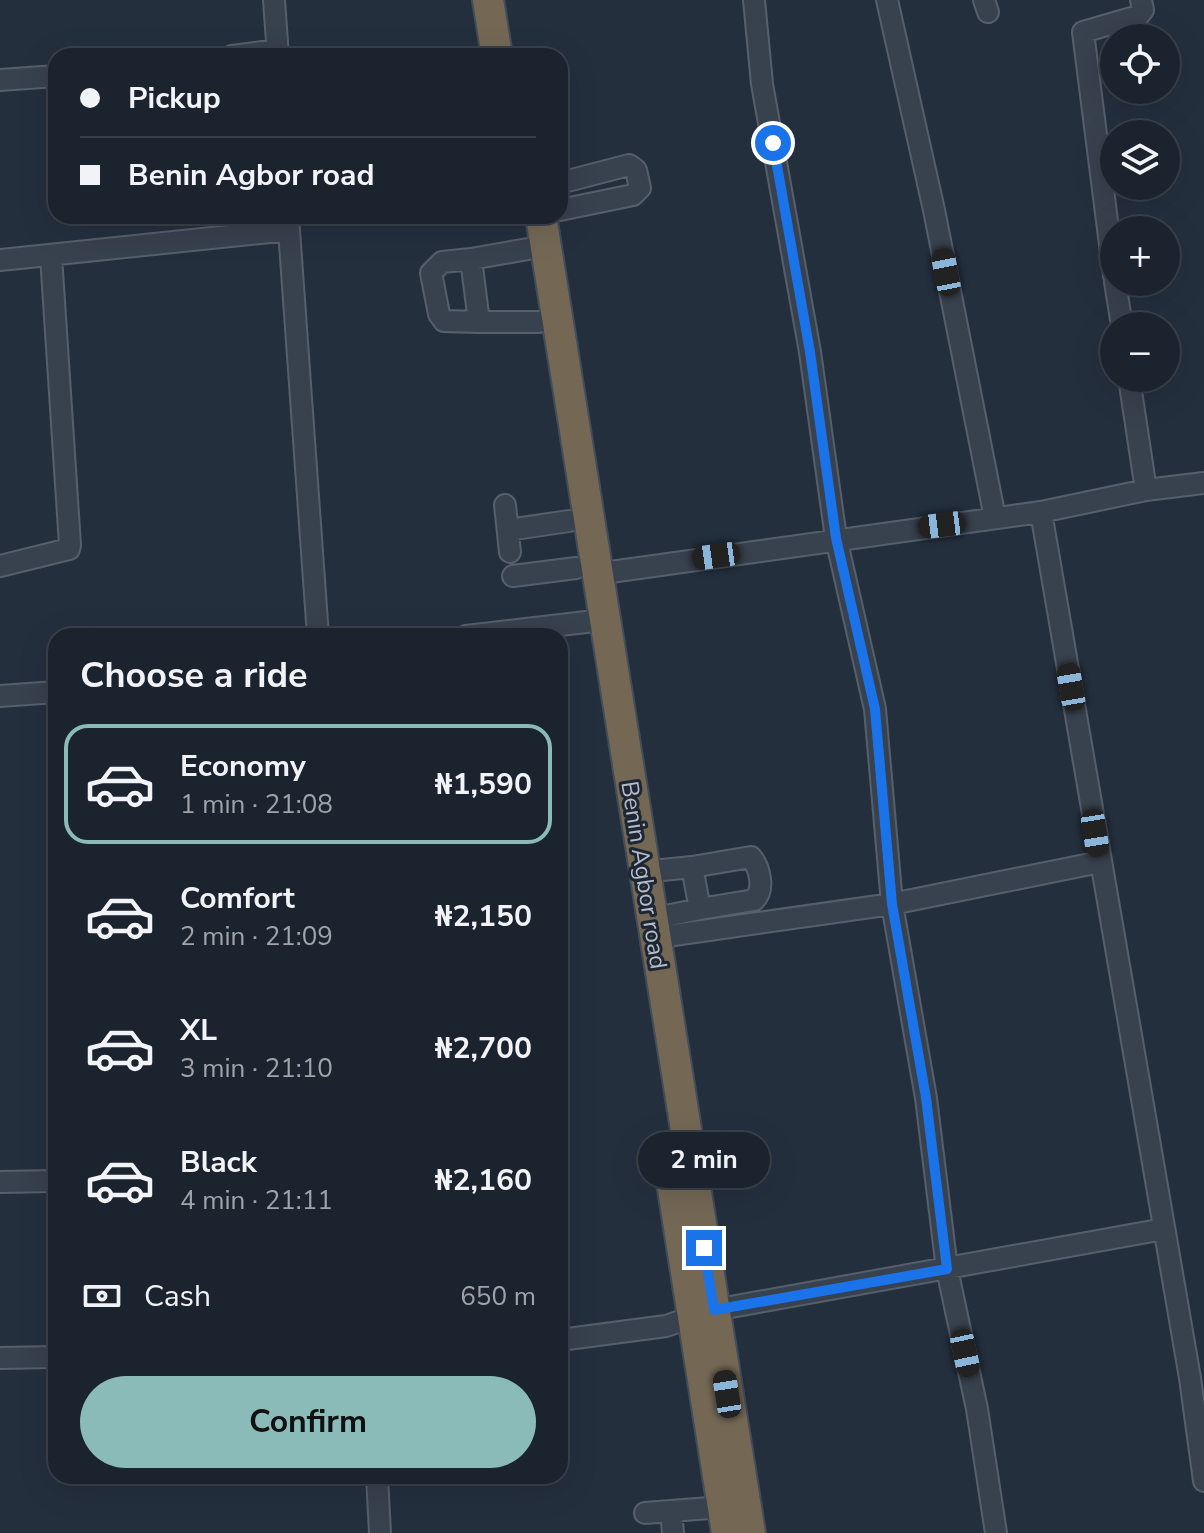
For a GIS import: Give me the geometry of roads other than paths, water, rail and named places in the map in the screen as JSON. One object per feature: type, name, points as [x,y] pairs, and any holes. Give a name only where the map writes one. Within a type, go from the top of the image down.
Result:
[{"type":"highway","points":[[488,0],[496,48]]},
{"type":"highway","points":[[508,0],[516,48]]},
{"type":"highway","name":"Benin Agbor road","points":[[524,224],[569,521],[586,571]]},
{"type":"highway","name":"Benin Agbor road","points":[[542,224],[593,621],[703,1314],[750,1533]]},
{"type":"highway","name":"Benin Agbor road","points":[[593,621],[652,928],[703,1314],[725,1520]]},
{"type":"street","points":[[274,0],[277,48]]},
{"type":"street","points":[[754,0],[762,84],[810,352],[836,538],[875,709],[892,904],[926,1098],[947,1269],[977,1409],[996,1533]]},
{"type":"street","points":[[887,0],[934,210],[995,518]]},
{"type":"street","points":[[1106,216],[1083,32],[1138,16],[1143,10],[1141,0]]},
{"type":"street","points":[[0,80],[48,77]]},
{"type":"street","points":[[568,181],[629,165],[636,170],[640,188],[633,195],[568,208]]},
{"type":"street","points":[[0,260],[51,256],[282,224]]},
{"type":"street","points":[[289,224],[317,628]]},
{"type":"street","points":[[528,249],[442,262],[431,273],[439,314],[444,321],[539,322]]},
{"type":"street","points":[[0,566],[69,549],[70,545],[51,256]]},
{"type":"street","points":[[471,259],[479,322]]},
{"type":"street","points":[[1131,392],[1146,490]]},
{"type":"street","points":[[513,576],[586,571],[1041,512],[1146,490],[1204,483]]},
{"type":"street","points":[[505,505],[510,552]]},
{"type":"street","points":[[1041,512],[1204,1481]]},
{"type":"street","points":[[508,530],[569,521]]},
{"type":"street","points":[[534,628],[593,621]]},
{"type":"street","points":[[0,696],[48,693]]},
{"type":"street","points":[[643,872],[751,857],[757,864],[761,887],[754,900],[700,909],[652,928]]},
{"type":"street","points":[[652,928],[892,904],[1100,862]]},
{"type":"street","points":[[692,867],[700,909]]},
{"type":"street","points":[[0,1182],[48,1181]]},
{"type":"street","points":[[568,1339],[666,1326],[703,1314],[1164,1229]]},
{"type":"street","points":[[0,1358],[48,1357]]},
{"type":"street","points":[[377,1484],[380,1533]]},
{"type":"street","points":[[645,1513],[671,1511],[725,1520]]},
{"type":"street","points":[[671,1511],[673,1533]]}]
